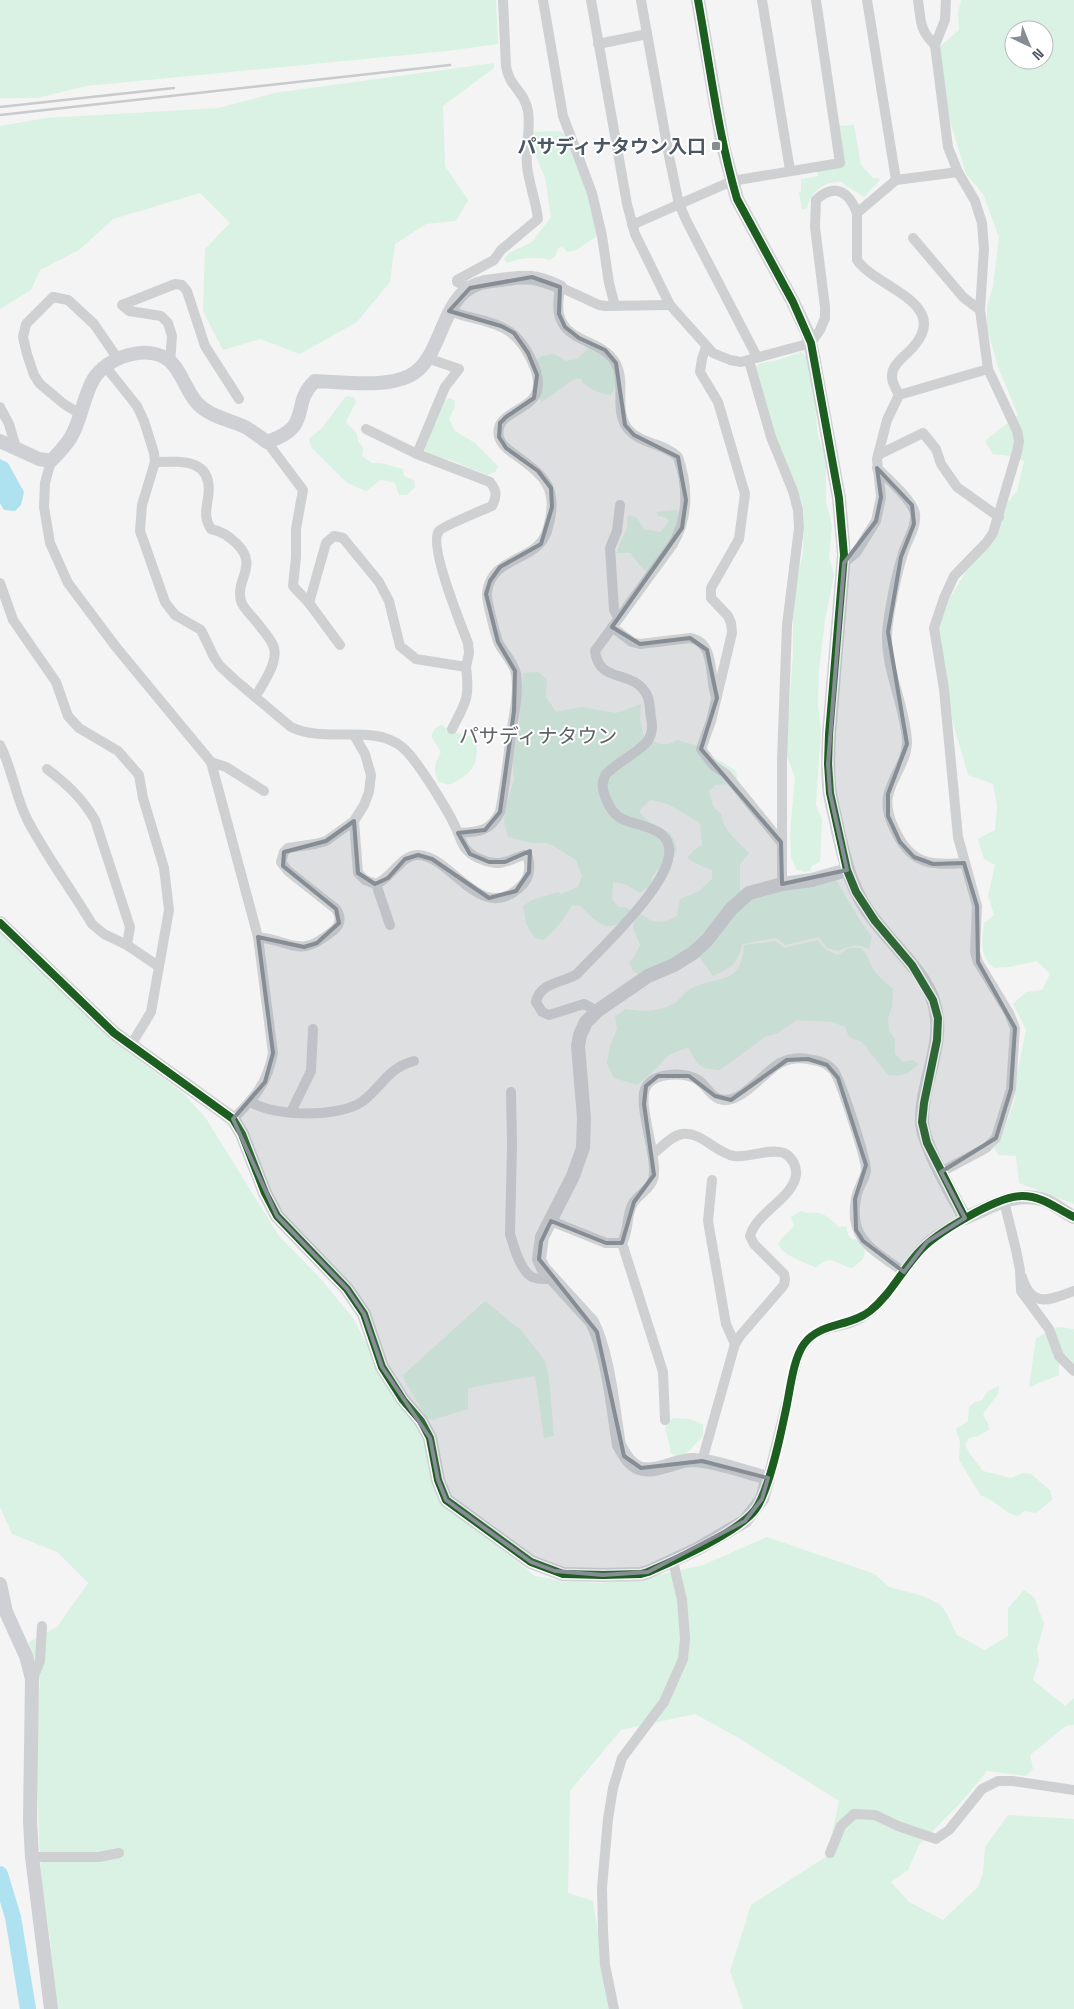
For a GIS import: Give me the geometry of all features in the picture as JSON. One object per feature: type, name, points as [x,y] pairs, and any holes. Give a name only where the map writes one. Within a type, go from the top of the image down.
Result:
[{"type":"street","points":[[468,290],[457,280],[494,260],[501,250],[538,219],[527,167],[528,111],[522,93],[510,83],[507,77],[503,0]]},
{"type":"street","points":[[543,0],[563,116],[592,193],[615,306]]},
{"type":"street","points":[[591,0],[626,204],[632,225],[670,305],[706,347],[719,356],[741,362],[811,343],[820,330],[825,318],[815,227],[816,200],[828,192],[844,193],[852,200],[857,213],[857,260],[871,275],[915,304],[924,320],[919,341],[898,362],[893,371],[893,384],[899,395]]},
{"type":"street","points":[[641,0],[669,156],[680,204],[686,222],[753,359],[771,437],[793,491],[798,510],[797,552],[787,624],[782,760],[782,884]]},
{"type":"street","points":[[698,0],[724,146],[737,199],[793,302],[811,343],[839,498],[844,563],[828,764],[830,793],[847,870],[863,905],[912,965],[933,1000],[938,1018],[937,1040],[922,1122],[927,1144],[965,1218]]},
{"type":"street","points":[[762,0],[790,170]]},
{"type":"street","points":[[632,225],[732,180],[840,163],[816,0]]},
{"type":"street","points":[[867,0],[896,180]]},
{"type":"street","points":[[918,0],[922,29],[925,36],[935,45]]},
{"type":"street","points":[[942,1172],[986,1148],[996,1138],[1011,1089],[1015,1028],[978,962],[975,952],[977,906],[958,837],[944,689],[934,628],[954,576],[986,543],[998,517],[1019,441],[1017,431],[988,369],[980,310],[984,234],[975,201],[958,172],[948,147],[935,45],[945,20],[946,0]]},
{"type":"street","points":[[598,44],[647,34]]},
{"type":"street","points":[[857,213],[896,180],[958,172]]},
{"type":"street","points":[[913,238],[963,297],[980,310]]},
{"type":"street","points":[[267,442],[283,436],[299,420],[307,389],[315,381],[395,381],[415,372],[427,358],[444,326],[449,311],[468,290],[478,284],[532,277],[542,278],[599,305],[670,305]]},
{"type":"street","points":[[170,362],[172,336],[168,323],[161,316],[129,311],[122,305],[175,284],[182,285],[187,291],[205,346],[239,399]]},
{"type":"street","points":[[560,287],[559,314],[565,327],[579,338],[605,350],[616,364],[620,372],[620,400],[625,425],[634,435],[672,451],[678,457],[686,500],[682,528],[673,544],[595,650],[598,664],[609,674],[635,682],[647,695],[652,722],[652,734],[643,746],[606,774],[602,781],[602,790],[611,810],[618,817],[650,828],[664,838],[669,846],[669,858],[654,889],[623,926],[577,974],[546,987],[537,996],[538,1008],[545,1014],[550,1015],[584,1004],[597,1011]]},
{"type":"street","points":[[80,414],[50,393],[34,376],[23,337],[26,324],[53,297],[68,300],[94,324],[118,359]]},
{"type":"street","points":[[449,311],[501,326],[514,333],[528,353],[537,375],[538,390],[534,398],[500,423],[499,437],[506,448],[538,471],[551,488],[552,507],[547,532],[541,544],[500,567],[490,580],[486,594],[498,642],[515,671],[517,689],[500,812],[497,818],[485,830],[458,833]]},
{"type":"street","points":[[706,347],[700,372],[718,402],[745,494],[739,539],[711,588],[712,598],[728,616],[732,633],[711,721],[701,749],[713,765],[726,774],[781,842]]},
{"type":"street","points":[[233,1119],[251,1102],[265,1082],[273,1053],[258,937],[211,762],[116,647],[68,583],[50,543],[44,507],[45,483],[51,461],[71,438],[93,380],[104,366],[132,354],[159,355],[170,362],[197,403],[215,416],[246,428],[267,442],[303,490],[296,529],[296,557],[292,586],[309,603],[340,645]]},
{"type":"street","points":[[417,454],[445,387],[459,369],[427,358]]},
{"type":"street","points":[[104,366],[137,406],[150,438],[155,462],[142,506],[140,532],[164,602],[175,615],[201,630],[220,666],[291,727],[300,732],[323,735],[385,737],[396,742],[409,753],[451,818],[465,848],[470,854],[490,862],[505,862],[524,855],[528,857],[529,872],[522,886],[508,896],[494,898],[482,896],[432,859],[418,855],[405,859],[388,878],[376,884],[365,880],[358,873],[354,821]]},
{"type":"street","points":[[844,563],[856,553],[876,521],[882,497],[877,468],[878,455],[887,420],[899,395],[988,369]]},
{"type":"street","points":[[0,407],[9,424],[16,448]]},
{"type":"street","points":[[366,429],[417,454],[490,482],[496,490],[496,498],[492,506],[439,531],[435,540],[440,564],[468,643],[469,653],[466,667],[467,700],[452,729]]},
{"type":"street","points":[[878,455],[923,433],[936,449],[941,464],[957,487],[998,517]]},
{"type":"street","points":[[0,440],[39,458],[51,461]]},
{"type":"street","points":[[155,462],[184,461],[202,469],[207,475],[209,486],[205,515],[206,521],[211,529],[220,531],[232,539],[243,550],[248,561],[240,594],[242,604],[274,645],[276,653],[275,660],[265,681],[255,696]]},
{"type":"street","points":[[877,468],[912,505],[915,513],[914,524],[901,557],[888,632],[891,668],[907,744],[903,760],[888,794],[888,816],[900,842],[914,857],[933,864],[964,863]]},
{"type":"street","points":[[618,617],[614,610],[610,548],[617,530],[620,505]]},
{"type":"street","points":[[309,603],[326,543],[334,536],[343,538],[379,582],[389,601],[400,646],[416,659],[466,667]]},
{"type":"street","points":[[0,583],[12,620],[56,682],[68,716],[79,728],[118,751],[139,775],[143,798],[164,868],[169,910],[151,1012],[131,1045]]},
{"type":"street","points":[[612,627],[632,642],[640,644],[690,638],[696,639],[703,644],[709,656],[716,698]]},
{"type":"street","points":[[258,937],[304,947],[318,943],[337,927],[340,917],[336,909],[288,871],[281,862],[282,856],[288,848],[315,844],[326,840],[354,821],[364,805],[369,792],[370,775],[365,754],[354,735]]},
{"type":"street","points":[[0,745],[8,762],[14,790],[28,821],[92,924],[104,934],[126,945],[158,966]]},
{"type":"street","points":[[211,762],[226,767],[264,791]]},
{"type":"street","points":[[47,769],[75,792],[86,805],[94,820],[130,927],[126,945]]},
{"type":"street","points":[[768,1478],[702,1461],[685,1460],[652,1469],[641,1468],[634,1465],[624,1456],[619,1445],[603,1352],[597,1332],[592,1322],[543,1268],[539,1258],[541,1242],[573,1176],[583,1148],[584,1118],[578,1046],[580,1035],[586,1022],[597,1011],[648,976],[674,965],[693,953],[707,940],[742,898],[755,891],[782,884],[812,880],[847,870]]},
{"type":"street","points":[[376,884],[390,925]]},
{"type":"street","points":[[0,923],[81,1004],[114,1033],[233,1119],[242,1134],[265,1193],[277,1216],[347,1289],[364,1314],[382,1368],[430,1438],[438,1480],[446,1500],[531,1562],[554,1572],[603,1575],[640,1574],[673,1561],[745,1521],[762,1499],[798,1356],[802,1346],[808,1339],[824,1329],[864,1316],[877,1306],[927,1242],[965,1218],[1004,1201],[1021,1196],[1048,1202],[1074,1217]]},
{"type":"street","points":[[291,1112],[310,1071],[313,1029]]},
{"type":"street","points":[[665,1420],[663,1372],[622,1243],[634,1202],[653,1181],[654,1153],[644,1093],[651,1080],[665,1075],[694,1078],[700,1081],[715,1096],[725,1100],[736,1098],[779,1063],[788,1060],[808,1059],[827,1065],[834,1070],[866,1165],[866,1171],[856,1199],[854,1211],[856,1230],[863,1241],[904,1272]]},
{"type":"street","points":[[251,1102],[268,1109],[291,1112],[337,1112],[351,1108],[365,1100],[394,1070],[414,1061]]},
{"type":"street","points":[[511,1092],[510,1234],[514,1246],[530,1275],[539,1279],[552,1279]]},
{"type":"street","points":[[654,1153],[675,1136],[686,1134],[692,1135],[734,1156],[776,1152],[784,1154],[793,1160],[796,1168],[794,1182],[756,1225],[750,1236],[754,1244],[784,1274],[784,1285],[740,1336],[736,1344],[702,1461]]},
{"type":"street","points":[[712,1180],[708,1221],[726,1324],[729,1334],[736,1344]]},
{"type":"street","points":[[1004,1201],[1020,1270],[1027,1288],[1039,1300],[1045,1301],[1074,1291]]},
{"type":"street","points":[[551,1221],[606,1243],[622,1243]]},
{"type":"street","points":[[1020,1270],[1020,1291],[1049,1329],[1059,1356],[1074,1371]]},
{"type":"street","points":[[614,2009],[605,1965],[602,1888],[608,1819],[613,1788],[622,1758],[664,1702],[682,1659],[685,1638],[682,1600],[673,1561]]},
{"type":"street","points":[[0,1584],[6,1612],[26,1656],[32,1681],[30,1820],[32,1857],[51,2009]]},
{"type":"street","points":[[32,1681],[40,1662],[42,1626]]},
{"type":"street","points":[[830,1853],[841,1826],[854,1814],[875,1815],[936,1840],[949,1830],[982,1789],[998,1781],[1013,1781],[1074,1790]]},
{"type":"street","points":[[32,1857],[99,1857],[119,1853]]},
{"type":"highlighted area","points":[[532,277],[560,287],[559,314],[565,327],[579,338],[605,350],[616,363],[625,425],[634,435],[678,457],[686,500],[682,528],[612,627],[640,644],[690,638],[707,650],[717,698],[701,749],[781,842],[782,884],[847,870],[830,793],[828,764],[844,563],[876,521],[881,497],[877,468],[912,505],[914,524],[901,557],[888,632],[907,744],[888,794],[888,816],[900,842],[914,857],[933,864],[964,863],[977,906],[978,962],[1015,1028],[1011,1089],[996,1138],[941,1172],[965,1218],[927,1242],[904,1272],[863,1241],[856,1230],[855,1199],[866,1165],[838,1078],[827,1065],[808,1059],[787,1060],[731,1100],[715,1096],[689,1076],[658,1076],[646,1086],[644,1104],[654,1175],[634,1202],[622,1243],[606,1243],[551,1221],[541,1242],[539,1259],[597,1332],[624,1456],[641,1468],[702,1461],[768,1478],[762,1499],[745,1521],[648,1572],[603,1575],[555,1571],[531,1562],[446,1500],[438,1480],[430,1438],[382,1367],[364,1314],[347,1289],[277,1216],[233,1119],[265,1082],[273,1053],[258,937],[304,947],[317,943],[339,923],[336,909],[283,866],[284,852],[326,841],[354,821],[358,873],[375,884],[388,878],[405,859],[418,855],[432,859],[489,898],[516,891],[529,872],[530,851],[505,862],[489,862],[470,854],[458,833],[485,830],[500,812],[514,711],[515,671],[498,642],[486,594],[490,581],[500,567],[541,544],[552,507],[551,488],[538,471],[506,448],[499,437],[500,423],[534,398],[537,375],[528,353],[514,333],[501,326],[449,311],[470,288]]},
{"type":"green space","points":[[0,0],[496,0],[498,44],[447,51],[86,86],[37,98],[0,98]]},
{"type":"green space","points":[[961,0],[1074,0],[1074,1204],[1019,1183],[1016,1156],[999,1155],[994,1149],[1002,1136],[1015,1098],[1016,1078],[1026,1030],[1013,1004],[1026,992],[1042,990],[1050,974],[1037,961],[994,968],[984,953],[982,942],[984,923],[994,915],[988,896],[995,865],[984,859],[978,839],[995,830],[997,807],[993,784],[968,775],[953,723],[938,631],[947,603],[1006,504],[1017,491],[1024,461],[1009,456],[993,454],[986,443],[987,439],[1018,415],[998,367],[987,328],[987,306],[993,287],[999,237],[983,194],[966,174],[950,121],[938,48],[959,30],[958,13]]},
{"type":"green space","points":[[494,63],[494,68],[443,106],[445,166],[468,200],[456,221],[426,224],[395,244],[390,282],[357,322],[300,354],[260,339],[223,350],[203,311],[205,249],[230,223],[200,193],[113,219],[79,250],[40,270],[31,290],[0,309],[0,126],[46,118],[219,108],[274,93]]},
{"type":"green space","points":[[854,125],[861,165],[873,178],[880,180],[864,197],[841,182],[824,185],[812,196],[807,208],[802,210],[799,192],[801,191],[801,179],[818,176],[817,170],[843,165],[836,126]]},
{"type":"green space","points":[[560,131],[564,134],[587,186],[597,236],[576,250],[567,252],[563,247],[558,248],[555,256],[550,260],[528,258],[507,263],[504,259],[509,253],[532,242],[551,217],[545,178],[532,147],[533,132]]},
{"type":"green space","points":[[589,348],[605,354],[615,374],[616,384],[611,395],[598,392],[586,386],[581,379],[574,379],[542,402],[540,400],[536,366],[538,358],[552,354],[565,361],[577,359]]},
{"type":"green space","points":[[801,352],[810,360],[818,436],[826,456],[826,502],[832,525],[829,557],[834,575],[825,620],[819,670],[818,705],[821,731],[816,805],[822,819],[820,862],[812,866],[810,871],[804,872],[796,869],[791,857],[790,833],[795,778],[787,756],[786,742],[793,656],[793,612],[797,578],[803,553],[804,512],[797,487],[774,432],[754,369],[760,363],[775,361]]},
{"type":"green space","points":[[346,396],[354,397],[356,402],[346,422],[357,434],[358,441],[363,448],[362,456],[372,463],[381,463],[403,469],[404,476],[414,480],[415,487],[407,495],[399,495],[395,483],[381,480],[366,491],[347,483],[311,447],[309,439],[322,428]]},
{"type":"green space","points":[[450,398],[455,401],[454,409],[449,419],[455,431],[475,443],[495,463],[498,467],[495,472],[487,475],[450,460],[428,455],[424,449],[443,401]]},
{"type":"green space","points":[[676,510],[682,514],[677,530],[664,553],[653,566],[646,571],[630,553],[617,553],[626,531],[627,517],[630,515],[637,518],[644,529],[661,532],[669,521],[664,517],[658,516],[656,512]]},
{"type":"green space","points":[[538,672],[547,680],[546,697],[556,712],[581,707],[616,713],[641,704],[640,719],[644,737],[664,745],[677,740],[705,748],[710,758],[719,760],[736,771],[737,778],[729,784],[715,785],[709,791],[713,806],[721,814],[723,823],[731,835],[749,853],[740,864],[740,893],[685,952],[640,975],[633,971],[629,962],[640,945],[633,928],[635,919],[642,915],[655,922],[660,922],[677,916],[680,899],[698,892],[712,879],[712,870],[687,858],[702,845],[700,823],[668,804],[650,800],[639,811],[647,820],[666,830],[672,836],[677,850],[652,876],[651,885],[640,893],[627,885],[613,882],[612,899],[618,907],[626,907],[631,911],[618,924],[606,926],[588,914],[581,906],[572,905],[563,920],[543,940],[535,938],[526,924],[523,906],[532,900],[558,892],[561,894],[578,887],[582,876],[576,860],[552,845],[532,843],[508,837],[504,822],[505,808],[514,780],[512,751],[519,726],[523,673]]},
{"type":"green space","points":[[442,725],[450,731],[476,739],[477,748],[477,755],[472,768],[463,778],[448,785],[439,782],[437,778],[435,767],[441,752],[431,736],[435,728]]},
{"type":"green space","points":[[833,878],[837,881],[872,937],[869,950],[858,945],[838,951],[827,948],[819,937],[785,945],[776,938],[742,944],[736,961],[725,970],[713,976],[698,955],[745,901],[777,891]]},
{"type":"green space","points":[[0,932],[34,960],[109,1038],[183,1093],[205,1117],[279,1236],[320,1278],[353,1318],[383,1375],[424,1433],[451,1494],[483,1534],[535,1576],[563,1581],[600,1583],[646,1578],[703,1565],[767,1537],[875,1574],[889,1587],[920,1595],[940,1604],[957,1635],[985,1650],[1008,1636],[1008,1608],[1024,1590],[1034,1597],[1044,1624],[1037,1649],[1039,1660],[1033,1680],[1065,1706],[1074,1698],[1074,1725],[1066,1726],[1030,1755],[1033,1769],[1026,1776],[987,1771],[963,1800],[919,1845],[908,1870],[891,1882],[909,1902],[943,1920],[978,1887],[983,1873],[985,1847],[1008,1815],[1074,1819],[1074,2009],[743,2009],[730,1971],[751,1905],[827,1856],[839,1801],[737,1737],[695,1714],[621,1730],[570,1791],[568,1893],[593,1901],[610,2009],[56,2009],[50,1938],[42,1886],[39,1838],[36,1734],[40,1682],[29,1642],[57,1627],[88,1583],[57,1552],[12,1534],[0,1507]]},
{"type":"green space","points":[[818,940],[826,950],[838,955],[849,948],[861,948],[867,955],[875,972],[893,989],[892,1007],[888,1018],[889,1031],[895,1039],[895,1054],[903,1062],[912,1060],[919,1064],[912,1070],[901,1075],[888,1075],[862,1042],[849,1037],[845,1027],[832,1022],[797,1020],[778,1033],[765,1037],[720,1070],[700,1065],[688,1047],[667,1056],[657,1068],[637,1085],[614,1078],[607,1064],[609,1049],[617,1029],[615,1017],[625,1009],[638,1011],[657,1010],[675,1003],[689,990],[699,985],[726,978],[738,968],[742,959],[744,945],[776,941],[784,948]]},
{"type":"green space","points":[[801,1211],[822,1214],[839,1227],[846,1226],[848,1235],[852,1239],[856,1239],[863,1246],[865,1252],[863,1259],[853,1268],[830,1260],[821,1263],[816,1268],[785,1252],[778,1244],[794,1226],[791,1217]]},
{"type":"green space","points":[[485,1301],[522,1331],[545,1361],[549,1379],[554,1436],[544,1438],[535,1376],[468,1388],[468,1409],[432,1420],[426,1417],[402,1376]]},
{"type":"green space","points":[[1058,1327],[1074,1329],[1074,1364],[1070,1358],[1059,1363],[1059,1375],[1029,1387],[1036,1338]]},
{"type":"green space","points":[[999,1386],[998,1394],[983,1414],[989,1430],[969,1438],[965,1445],[983,1471],[1011,1478],[1023,1473],[1031,1474],[1050,1490],[1052,1500],[1036,1513],[1024,1511],[1018,1516],[992,1500],[981,1496],[959,1460],[960,1442],[956,1429],[968,1421],[969,1407],[975,1402],[982,1400],[988,1391]]},
{"type":"green space","points":[[674,1418],[690,1419],[703,1424],[703,1436],[688,1452],[679,1456],[670,1452],[665,1428],[668,1422]]},
{"type":"water","points":[[0,459],[8,463],[24,492],[21,505],[15,511],[4,510],[0,503]]},
{"type":"waterway","points":[[0,1874],[13,1917],[28,2009]]},
{"type":"railway","points":[[0,115],[450,65]]},
{"type":"railway","points":[[0,107],[174,88]]},
{"type":"cycle path","points":[[698,0],[719,125],[737,199],[793,302],[811,343],[839,498],[844,555],[829,734],[828,764],[830,793],[847,870],[856,892],[875,921],[912,965],[933,1000],[938,1018],[937,1040],[922,1122],[927,1143],[965,1218]]},
{"type":"cycle path","points":[[0,923],[114,1033],[233,1119],[242,1134],[265,1193],[277,1216],[347,1289],[364,1314],[382,1367],[403,1400],[421,1421],[430,1438],[438,1480],[446,1500],[531,1562],[563,1574],[603,1575],[641,1574],[648,1572],[721,1537],[746,1519],[755,1510],[770,1476],[797,1358],[804,1344],[818,1332],[854,1320],[870,1311],[884,1298],[918,1253],[937,1236],[982,1209],[997,1202],[1022,1196],[1037,1198],[1074,1217]]},
{"type":"place","name":"パサディナタウン入口","points":[[716,146]]},
{"type":"district","name":"パサディナタウン","points":[[538,736]]}]
